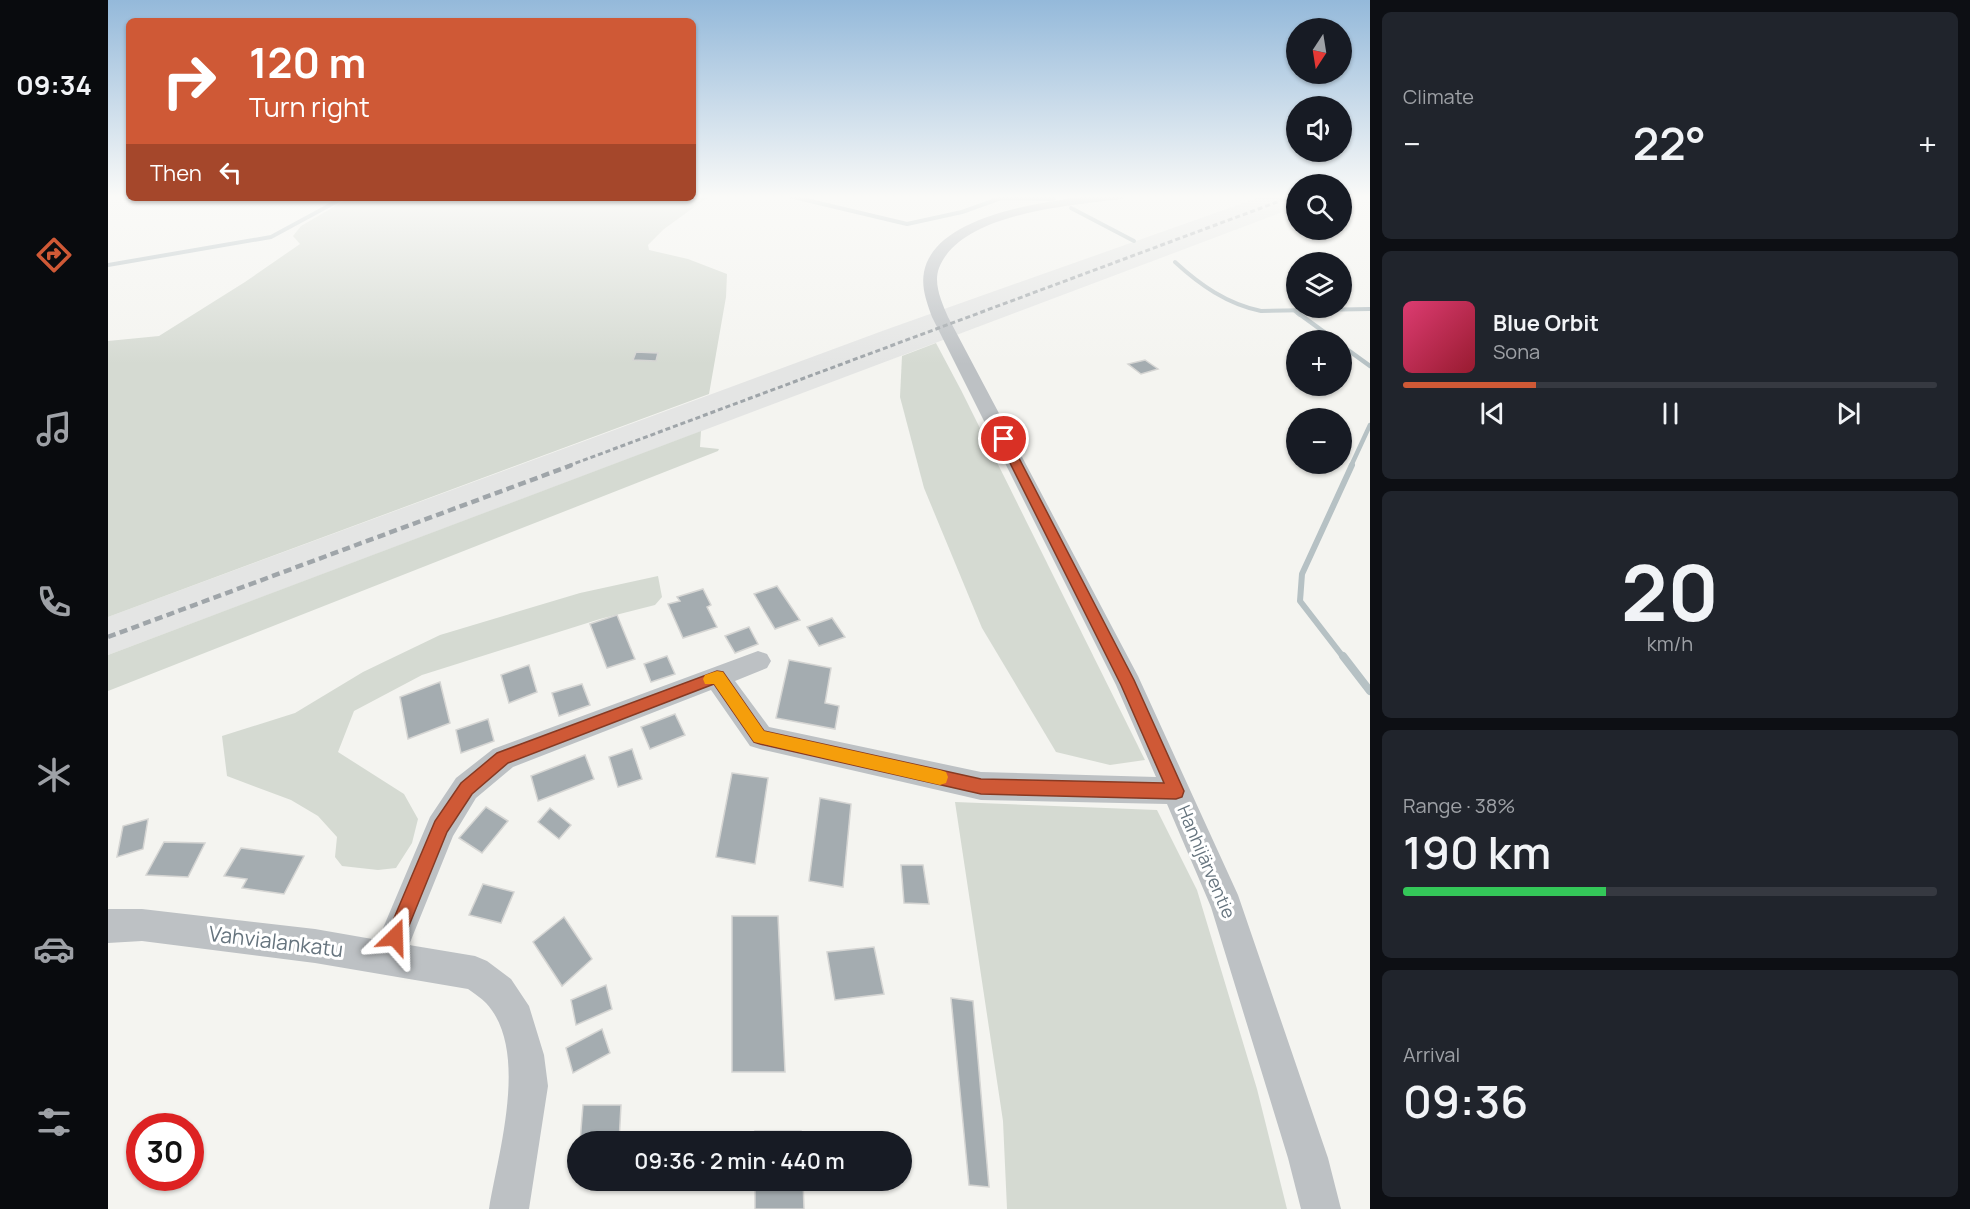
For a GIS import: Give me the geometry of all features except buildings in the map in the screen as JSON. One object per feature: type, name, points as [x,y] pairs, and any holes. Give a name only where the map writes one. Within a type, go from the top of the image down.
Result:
[{"type":"street","name":"Hanhijärventie","points":[[942,251],[932,268],[931,294],[939,317],[1129,684],[1227,906],[1308,1158],[1321,1209]]},
{"type":"street","points":[[387,958],[441,827],[466,788],[503,758],[758,661]]},
{"type":"street","points":[[717,677],[760,737],[981,786],[1176,791]]},
{"type":"street","name":"Vahvialankatu","points":[[108,926],[116,924],[142,926],[315,946],[475,973],[499,991],[516,1019],[526,1056],[529,1086],[509,1209]]},
{"type":"shaded area","points":[[289,251],[655,251],[688,259],[727,274],[726,297],[709,394],[108,617],[108,341],[159,336]]},
{"type":"shaded area","points":[[1107,251],[1178,251],[108,655],[108,617],[885,330]]},
{"type":"shaded area","points":[[936,343],[1145,760],[1110,765],[1056,752],[982,628],[924,488],[900,397],[902,356]]},
{"type":"shaded area","points":[[701,431],[700,447],[719,449],[718,451],[108,691],[108,655]]},
{"type":"shaded area","points":[[658,576],[662,597],[655,605],[600,619],[422,675],[354,711],[338,752],[404,794],[418,819],[412,843],[396,868],[378,870],[342,866],[335,857],[337,837],[318,816],[291,800],[227,776],[222,736],[295,713],[363,672],[440,635],[580,593]]},
{"type":"shaded area","points":[[955,802],[1157,810],[1197,890],[1257,1089],[1287,1209],[1007,1209],[1003,1121]]},
{"type":"waterway","points":[[108,265],[187,251]]},
{"type":"waterway","points":[[1175,262],[1194,278],[1225,298],[1261,311],[1370,309]]},
{"type":"waterway","points":[[1305,318],[1321,330]]},
{"type":"waterway","points":[[1352,353],[1370,366]]},
{"type":"waterway","points":[[1352,464],[1370,425]]},
{"type":"waterway","points":[[1344,658],[1300,601],[1302,574],[1348,474]]},
{"type":"waterway","points":[[1343,656],[1370,691]]},
{"type":"railway","points":[[568,466],[1144,251]]},
{"type":"railway","points":[[108,637],[572,465]]},
{"type":"slow traffic","points":[[710,679],[717,677],[760,737],[940,777]]},
{"type":"route","points":[[395,937],[441,827],[466,788],[503,758],[717,677],[760,737],[981,786],[1176,791],[1129,684],[1004,439]]}]
